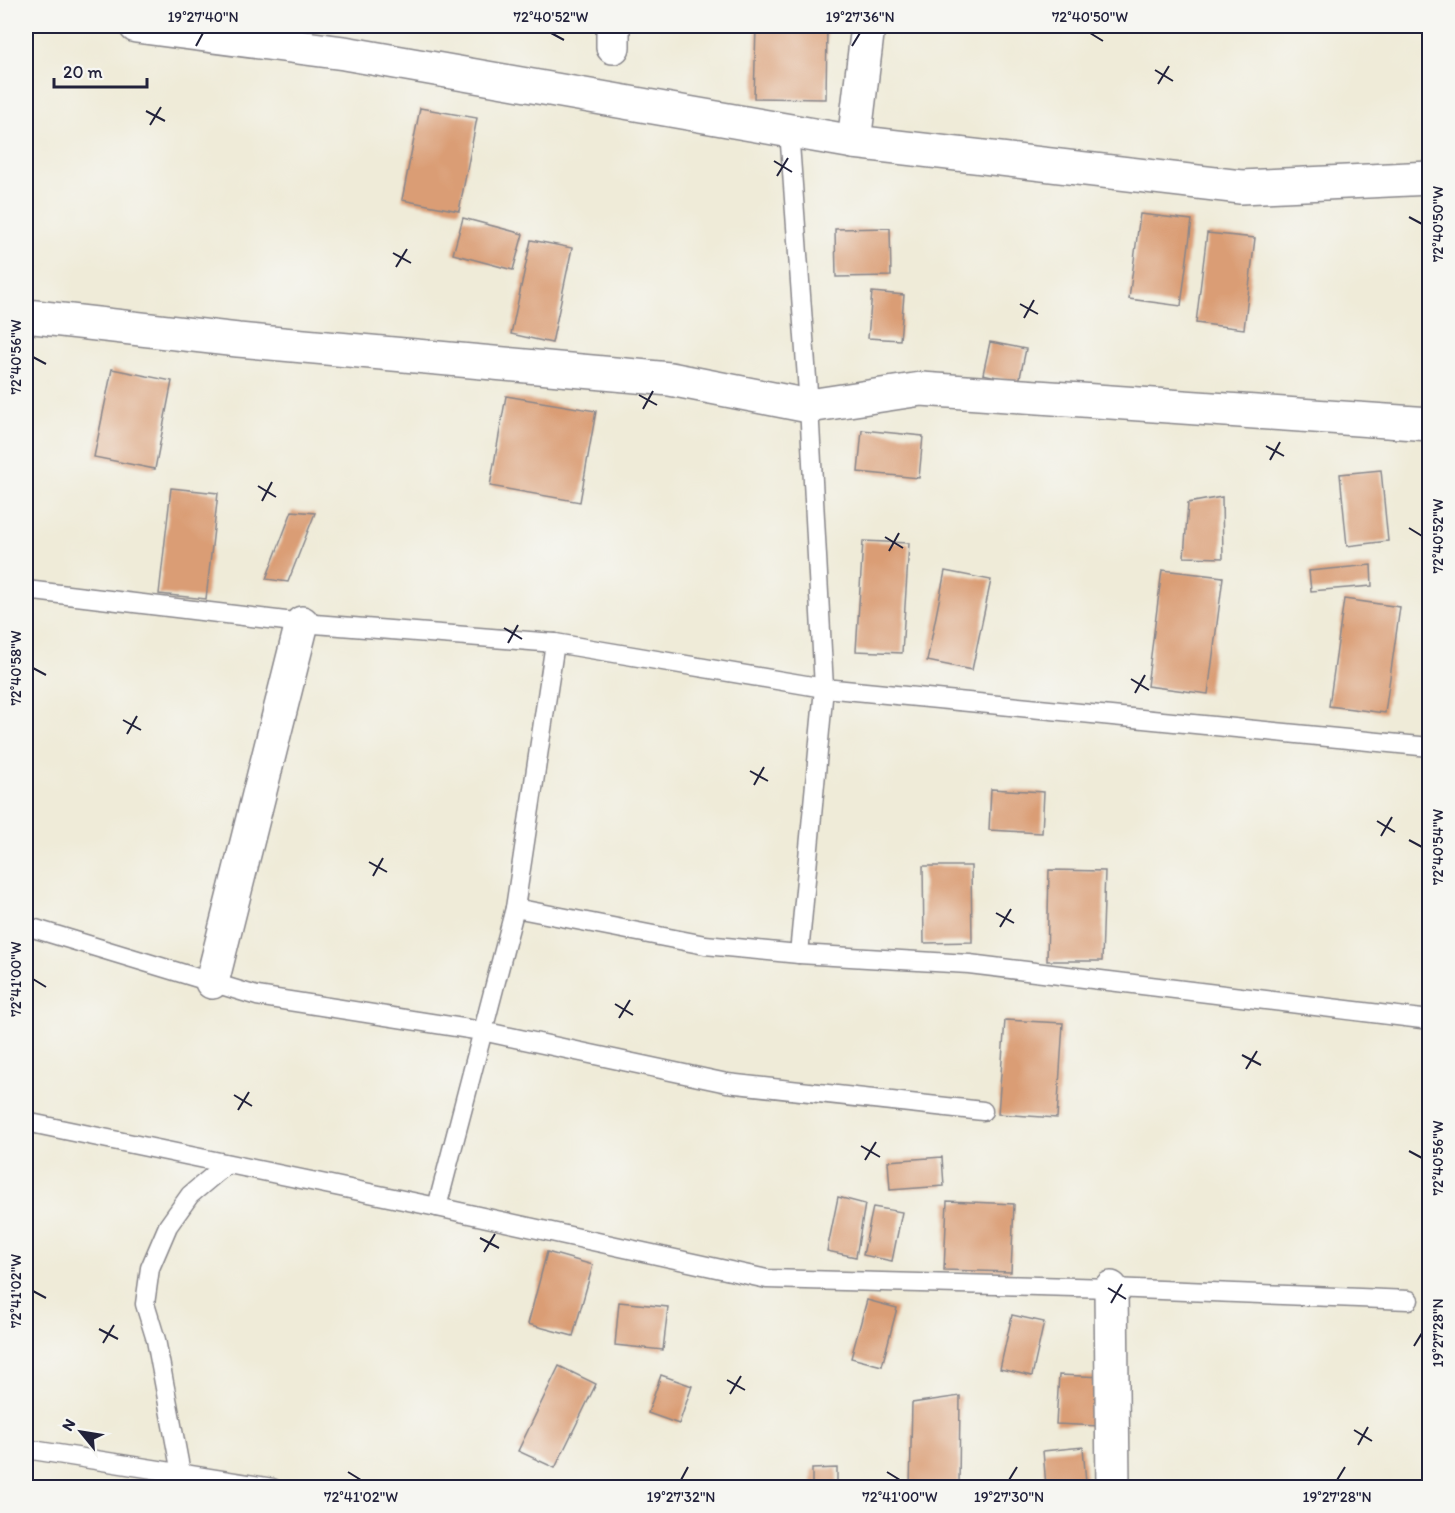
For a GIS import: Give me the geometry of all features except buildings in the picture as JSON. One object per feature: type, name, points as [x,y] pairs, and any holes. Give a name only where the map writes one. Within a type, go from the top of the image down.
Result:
[{"type":"street","points":[[136,26],[344,53],[855,142],[1241,187],[1430,178]]},
{"type":"street","points":[[855,142],[868,26]]},
{"type":"street","points":[[26,315],[238,340],[670,379],[809,406],[921,389],[1430,424]]},
{"type":"street","points":[[212,982],[302,623]]},
{"type":"street","points":[[1111,1288],[1113,1488]]},
{"type":"lane","points":[[789,130],[809,406],[824,688],[800,954]]},
{"type":"lane","points":[[26,590],[302,623],[555,643],[824,688],[1430,747]]},
{"type":"lane","points":[[437,1207],[515,908],[555,643]]},
{"type":"lane","points":[[515,908],[705,945],[800,954],[969,964],[1430,1020]]},
{"type":"lane","points":[[26,926],[257,996],[482,1031],[727,1083],[982,1111]]},
{"type":"lane","points":[[26,1122],[437,1207],[767,1279],[1111,1288],[1409,1300]]},
{"type":"lane","points":[[181,1473],[156,1340],[145,1304],[150,1268],[168,1226],[190,1195],[227,1164]]},
{"type":"lane","points":[[26,1449],[273,1488]]}]
